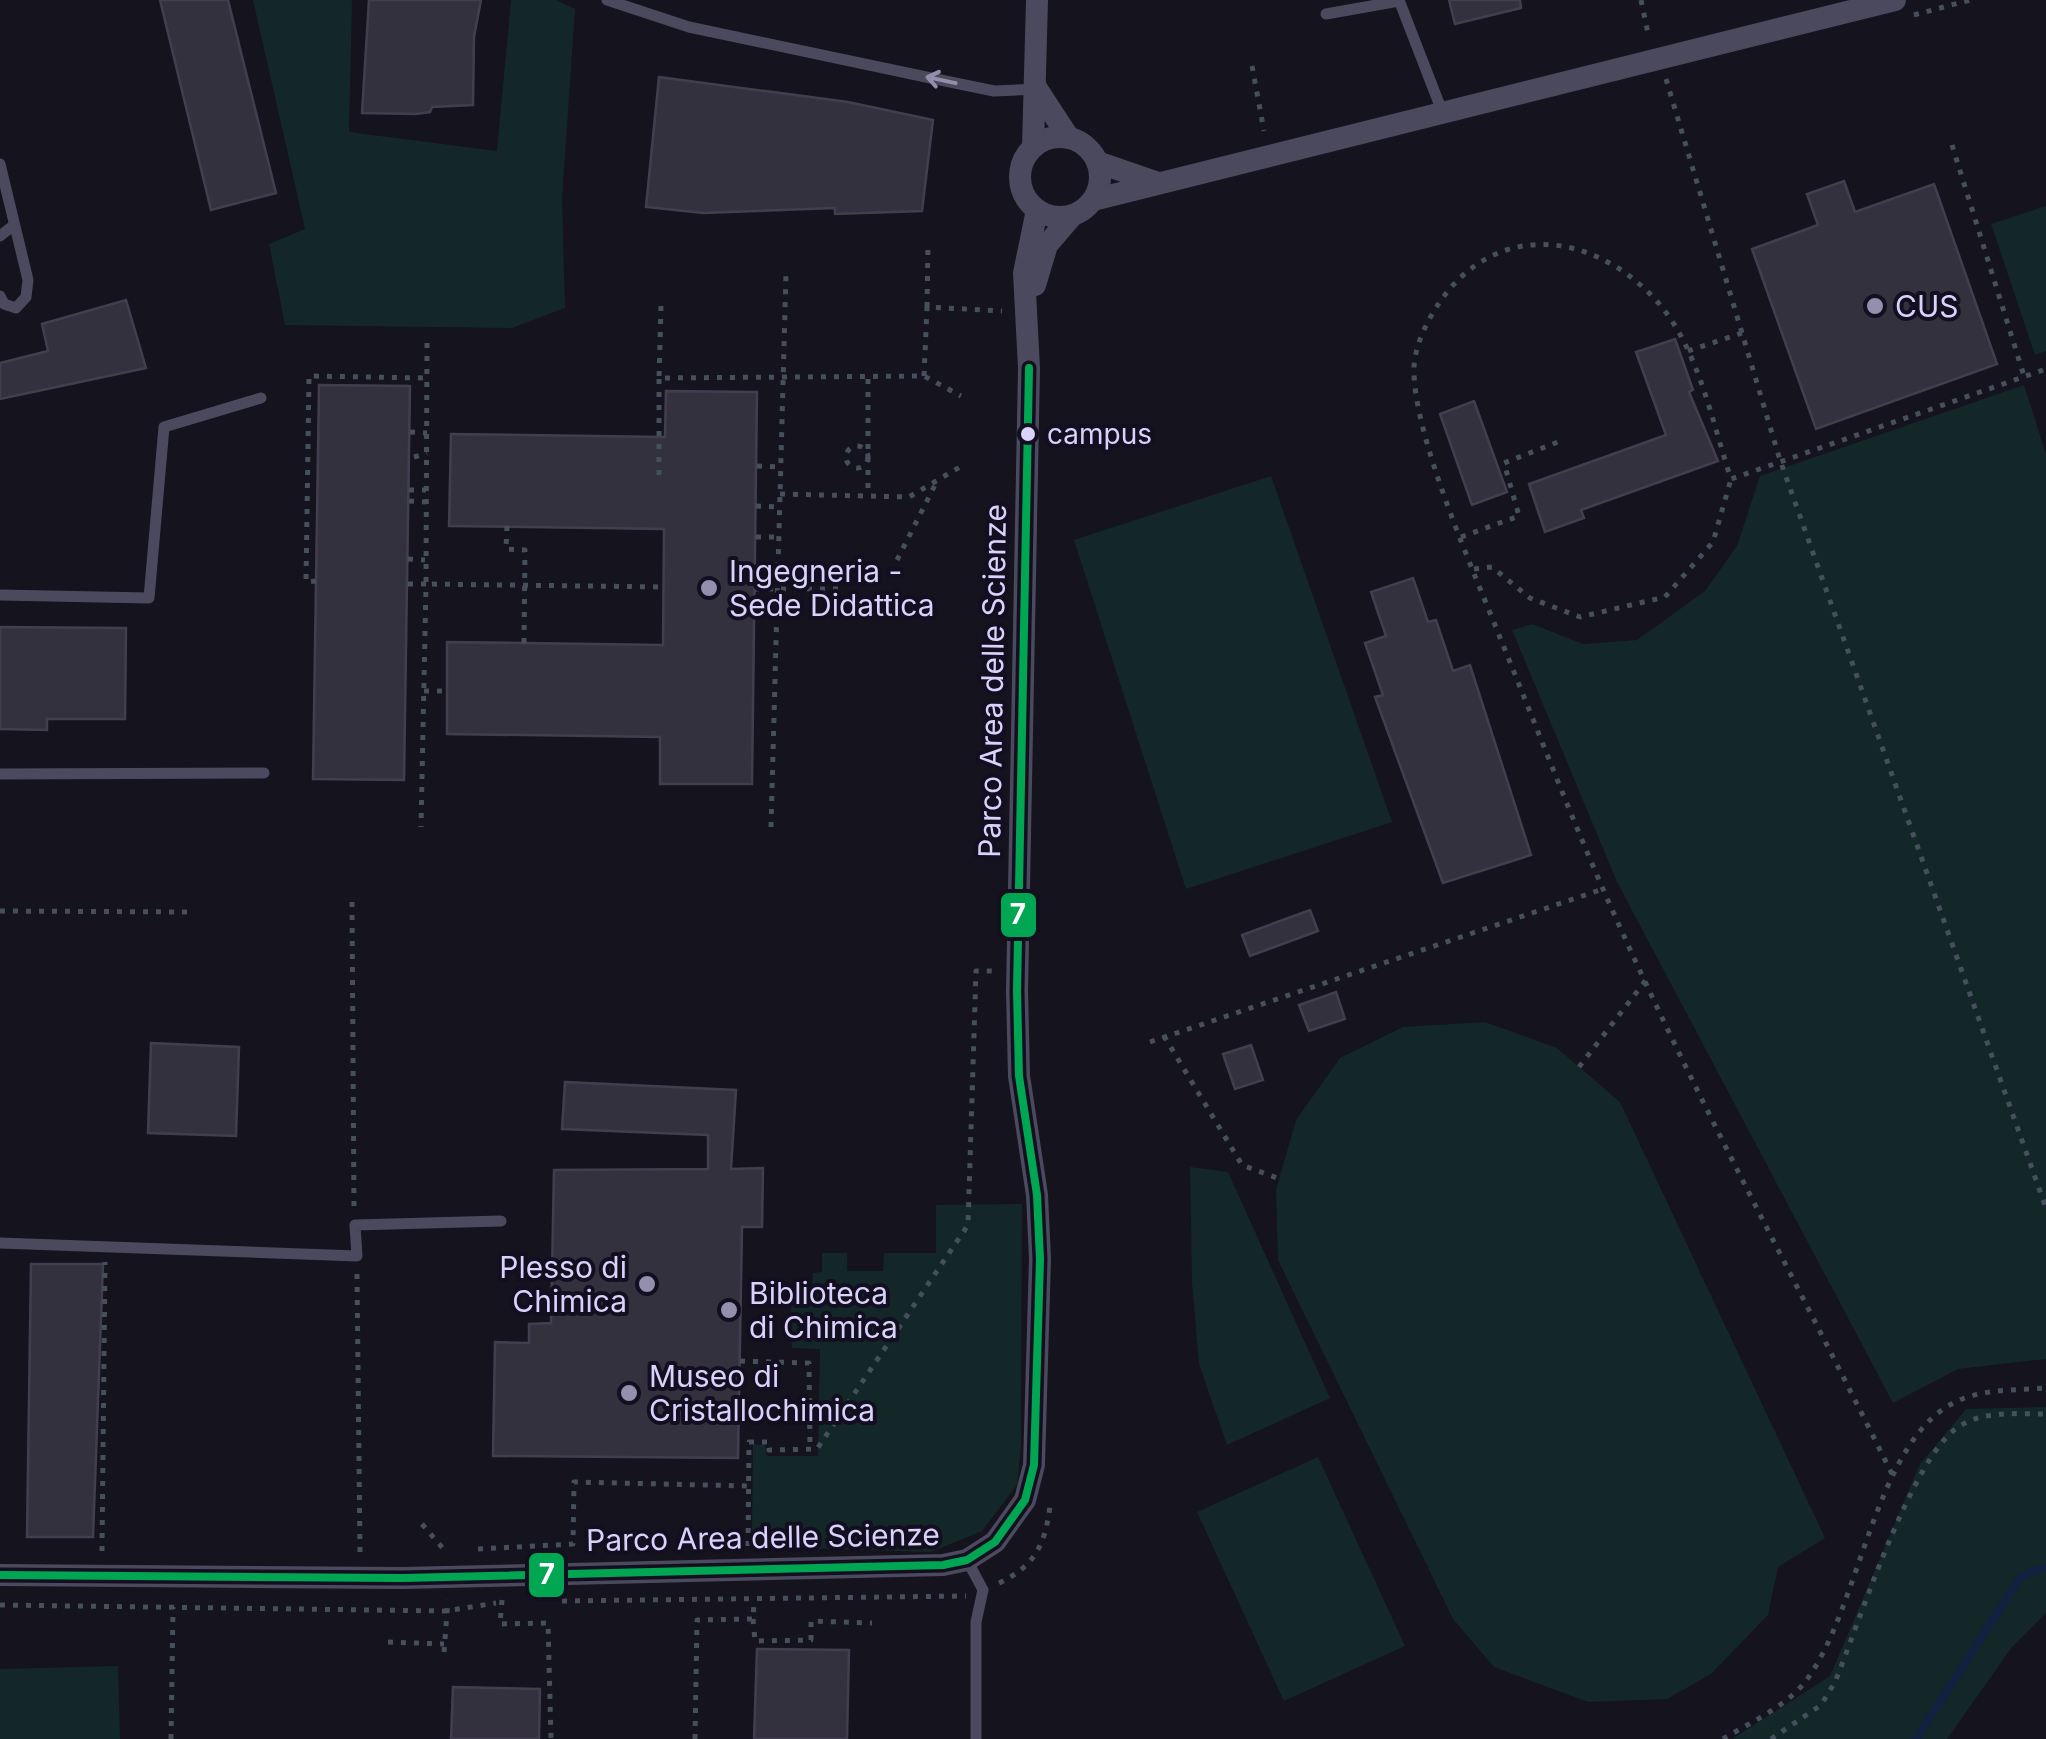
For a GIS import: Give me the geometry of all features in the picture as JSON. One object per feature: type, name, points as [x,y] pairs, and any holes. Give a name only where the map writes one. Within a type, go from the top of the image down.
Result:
[{"type":"street","points":[[1037,0],[1033,147],[1020,180],[1037,210],[1071,217],[1093,200],[1442,112],[1659,67],[1895,0]]},
{"type":"street","points":[[1037,88],[1069,138]]},
{"type":"street","points":[[1033,147],[1055,138],[1080,143],[1097,162],[1100,175],[1093,200]]},
{"type":"street","points":[[1097,162],[1162,184]]},
{"type":"street","name":"Parco Area delle Scienze","points":[[0,1576],[360,1578],[446,1563],[752,1568],[943,1565],[967,1560],[994,1542],[1025,1500],[1034,1445],[1040,1258],[1037,1196],[1020,1076],[1017,990],[1028,310],[1024,273],[1037,210]]},
{"type":"street","name":"Parco Area delle Scienze","points":[[1028,310],[1040,260],[1071,217]]},
{"type":"lane","points":[[608,0],[689,27],[926,78],[994,91],[1037,88]]},
{"type":"lane","points":[[1326,14],[1399,0],[1442,112]]},
{"type":"lane","points":[[0,164],[28,280],[26,297],[16,308],[4,304],[0,296]]},
{"type":"lane","points":[[0,236],[14,225]]},
{"type":"lane","points":[[0,595],[150,598],[164,427],[261,398]]},
{"type":"lane","points":[[0,774],[264,773]]},
{"type":"lane","points":[[0,1243],[357,1256],[354,1225],[501,1221]]},
{"type":"lane","points":[[967,1560],[983,1590],[976,1622],[976,1739]]},
{"type":"path","points":[[1641,0],[1780,460],[2046,1208]]},
{"type":"path","points":[[1252,66],[1269,154]]},
{"type":"path","points":[[1952,145],[2024,376]]},
{"type":"path","points":[[1473,569],[1492,567],[1530,598],[1580,617],[1665,597],[1713,542],[1731,480],[1682,335],[1653,296],[1611,263],[1584,249],[1534,244],[1492,252],[1454,281],[1426,322],[1414,365],[1428,442],[1473,569],[1603,889],[1892,1474]]},
{"type":"path","points":[[924,376],[928,246]]},
{"type":"path","points":[[771,827],[786,273]]},
{"type":"path","points":[[658,475],[662,437],[661,306]]},
{"type":"path","points":[[927,307],[1028,310]]},
{"type":"path","points":[[1688,352],[1742,333]]},
{"type":"path","points":[[421,828],[427,343]]},
{"type":"path","points":[[1731,480],[2046,368]]},
{"type":"path","points":[[316,582],[306,582],[308,376],[427,378]]},
{"type":"path","points":[[659,378],[786,381],[924,376],[960,396]]},
{"type":"path","points":[[868,378],[868,496]]},
{"type":"path","points":[[410,432],[427,433]]},
{"type":"path","points":[[1462,537],[1519,516],[1504,462],[1563,440]]},
{"type":"path","points":[[854,446],[866,449],[869,456],[867,464],[858,468],[850,467],[845,457],[854,446]]},
{"type":"path","points":[[414,458],[427,453]]},
{"type":"path","points":[[308,462],[318,462]]},
{"type":"path","points":[[780,494],[910,497],[966,464]]},
{"type":"path","points":[[757,466],[782,467]]},
{"type":"path","points":[[898,560],[936,482]]},
{"type":"path","points":[[409,490],[427,490]]},
{"type":"path","points":[[409,502],[427,502]]},
{"type":"path","points":[[756,506],[780,507]]},
{"type":"path","points":[[507,526],[506,549],[525,550],[524,643]]},
{"type":"path","points":[[756,536],[780,536]]},
{"type":"path","points":[[408,560],[426,560]]},
{"type":"path","points":[[755,568],[779,567]]},
{"type":"path","points":[[408,584],[664,587]]},
{"type":"path","points":[[755,588],[843,589]]},
{"type":"path","points":[[424,690],[448,691]]},
{"type":"path","points":[[1150,1042],[1603,889]]},
{"type":"path","points":[[352,902],[354,1225]]},
{"type":"path","points":[[0,911],[189,912]]},
{"type":"path","points":[[1579,1067],[1646,980]]},
{"type":"path","points":[[872,1623],[811,1621],[811,1640],[755,1641],[749,1442],[768,1442],[769,1450],[817,1449],[968,1225],[974,993]]},
{"type":"path","points":[[1164,1036],[1242,1166],[1280,1178]]},
{"type":"path","points":[[102,1576],[105,1244]]},
{"type":"path","points":[[357,1256],[360,1578]]},
{"type":"path","points":[[740,1361],[810,1363],[810,1449]]},
{"type":"path","points":[[1723,1739],[1784,1702],[1822,1656],[1892,1474],[1931,1417],[1963,1399],[2046,1388]]},
{"type":"path","points":[[1771,1739],[1821,1705],[1835,1682],[1922,1470],[1955,1428],[1984,1416],[2046,1414]]},
{"type":"path","points":[[446,1563],[574,1544],[574,1482],[749,1486]]},
{"type":"path","points":[[560,1602],[952,1597],[983,1590],[1027,1570],[1042,1540],[1052,1498]]},
{"type":"path","points":[[422,1524],[446,1563],[444,1652]]},
{"type":"path","points":[[502,1589],[500,1624],[548,1623],[551,1739]]},
{"type":"path","points":[[0,1605],[445,1611],[502,1602]]},
{"type":"path","points":[[171,1739],[173,1607]]},
{"type":"path","points":[[695,1739],[697,1620],[754,1619]]},
{"type":"path","points":[[388,1642],[444,1644]]},
{"type":"green space","points":[[253,0],[352,0],[349,132],[497,151],[511,0],[556,0],[575,9],[562,199],[565,308],[512,328],[285,325],[269,244],[305,229]]},
{"type":"green space","points":[[2046,206],[2046,351],[2035,355],[1991,224]]},
{"type":"green space","points":[[2024,385],[2046,454],[2046,1359],[1958,1369],[1893,1403],[1617,882],[1512,630],[1532,624],[1583,644],[1637,640],[1705,591],[1737,546],[1760,476]]},
{"type":"green space","points":[[1271,476],[1392,822],[1186,889],[1074,540]]},
{"type":"green space","points":[[1485,1022],[1557,1048],[1620,1102],[1825,1538],[1778,1567],[1768,1615],[1711,1674],[1667,1699],[1588,1702],[1494,1667],[1453,1619],[1278,1260],[1276,1190],[1296,1120],[1340,1058],[1403,1027]]},
{"type":"green space","points":[[1190,1167],[1228,1172],[1330,1398],[1227,1445],[1199,1364],[1192,1282]]},
{"type":"green space","points":[[1022,1204],[1021,1446],[1017,1485],[982,1531],[931,1552],[760,1547],[760,1539],[752,1539],[753,1444],[765,1445],[767,1456],[818,1456],[820,1349],[792,1348],[791,1292],[812,1290],[813,1273],[822,1272],[822,1253],[847,1253],[847,1271],[883,1271],[884,1253],[936,1253],[936,1205]]},
{"type":"green space","points":[[2046,1407],[2046,1613],[2012,1647],[1947,1739],[1732,1739],[1830,1676],[1920,1464],[1966,1409]]},
{"type":"green space","points":[[1318,1457],[1405,1646],[1284,1701],[1197,1512]]},
{"type":"green space","points":[[118,1666],[120,1739],[0,1739],[0,1669]]},
{"type":"building","points":[[160,0],[228,0],[276,193],[211,210]]},
{"type":"building","points":[[369,0],[481,0],[474,37],[473,105],[432,107],[430,112],[416,114],[362,113]]},
{"type":"building","points":[[1449,0],[1520,0],[1521,8],[1455,24]]},
{"type":"building","points":[[659,77],[848,102],[933,120],[922,211],[835,214],[835,208],[703,213],[646,207]]},
{"type":"building","name":"CUS","points":[[1844,181],[1855,212],[1934,184],[1997,364],[1816,429],[1752,249],[1818,225],[1807,194]]},
{"type":"building","points":[[126,300],[146,368],[0,399],[0,363],[48,351],[42,324]]},
{"type":"building","points":[[1675,339],[1693,390],[1689,392],[1718,461],[1581,510],[1584,518],[1545,532],[1529,484],[1666,435],[1636,352]]},
{"type":"building","points":[[319,385],[410,386],[404,780],[313,779]]},
{"type":"building","name":"Ingegneria - Sede Didattica","points":[[666,391],[757,392],[752,784],[660,784],[660,737],[447,734],[447,642],[663,645],[664,529],[449,526],[451,434],[665,437]]},
{"type":"building","points":[[1474,401],[1507,492],[1472,505],[1440,414]]},
{"type":"building","points":[[1413,578],[1428,622],[1436,620],[1453,671],[1470,665],[1531,855],[1443,883],[1375,697],[1383,695],[1365,643],[1386,636],[1371,592]]},
{"type":"building","points":[[0,627],[126,628],[125,719],[47,719],[47,730],[0,729]]},
{"type":"building","points":[[1310,910],[1318,931],[1250,956],[1242,935]]},
{"type":"building","points":[[1336,992],[1345,1019],[1309,1031],[1299,1005]]},
{"type":"building","points":[[151,1043],[239,1047],[236,1136],[148,1133]]},
{"type":"building","points":[[1251,1045],[1263,1080],[1235,1089],[1223,1054]]},
{"type":"building","name":"Plesso di Chimica","points":[[565,1082],[736,1090],[731,1169],[763,1168],[762,1227],[742,1227],[738,1458],[493,1456],[495,1342],[529,1343],[529,1324],[551,1323],[554,1170],[708,1169],[708,1135],[562,1129]]},
{"type":"building","points":[[31,1264],[103,1264],[93,1537],[27,1537]]},
{"type":"building","points":[[757,1649],[849,1650],[847,1739],[754,1739]]},
{"type":"building","points":[[453,1687],[540,1689],[539,1739],[451,1739]]},
{"type":"waterway","points":[[1916,1739],[2021,1576],[2046,1567]]},
{"type":"transit line","name":"7","points":[[0,1575],[403,1578],[943,1565],[967,1560],[995,1542],[1025,1500],[1034,1465],[1040,1259],[1037,1195],[1019,1076],[1017,991],[1029,368]]},
{"type":"place","name":"CUS","points":[[1875,306]]},
{"type":"place","name":"campus","points":[[1028,434]]},
{"type":"place","name":"Ingegneria - Sede Didattica","points":[[709,588]]},
{"type":"place","name":"Plesso di Chimica","points":[[647,1284]]},
{"type":"place","name":"Biblioteca di Chimica","points":[[729,1310]]},
{"type":"place","name":"Museo di Cristallochimica","points":[[629,1393]]}]
